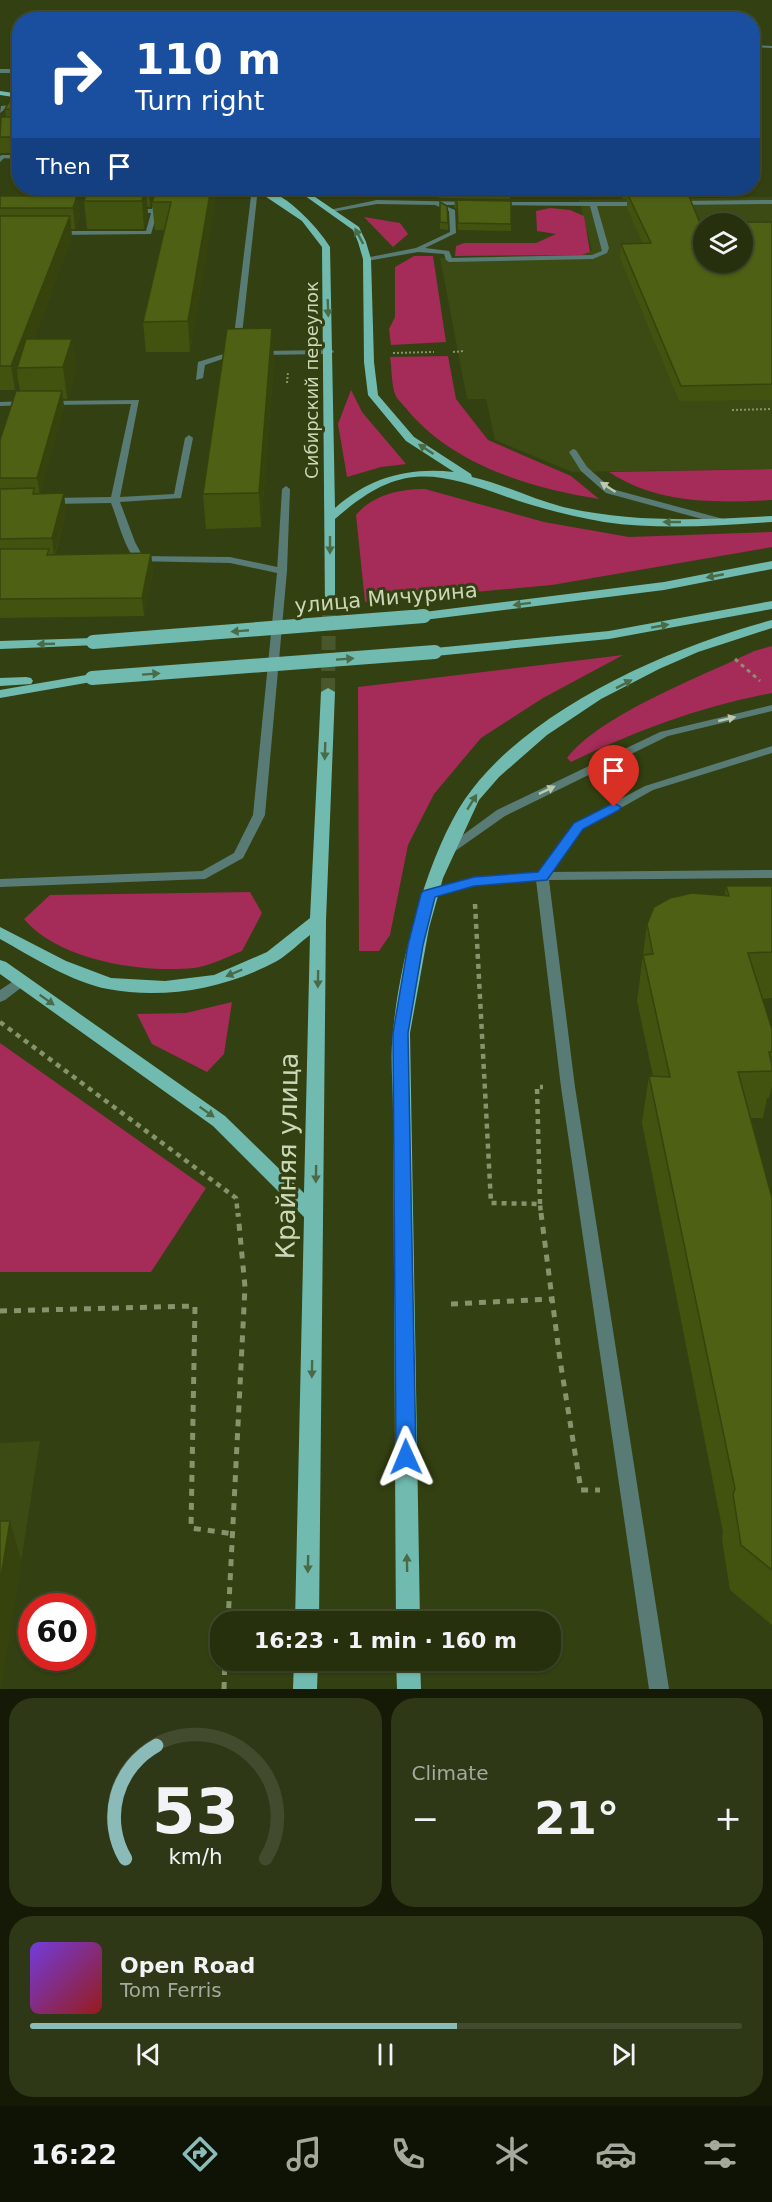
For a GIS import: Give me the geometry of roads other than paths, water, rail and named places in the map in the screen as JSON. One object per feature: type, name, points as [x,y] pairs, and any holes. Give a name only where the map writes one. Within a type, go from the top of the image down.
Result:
[{"type":"main road","name":"Сибирский переулок","points":[[269,195],[303,216],[317,230],[326,247],[330,351],[329,606]]},
{"type":"main road","points":[[309,195],[356,229],[367,259],[369,362],[373,395],[410,439],[475,481]]},
{"type":"main road","points":[[303,216],[332,210]]},
{"type":"main road","points":[[330,518],[350,499],[384,479],[428,473],[475,481],[519,498],[606,518],[638,522],[724,522],[772,519]]},
{"type":"main road","name":"улица Мичурина","points":[[0,645],[93,642],[424,616],[664,586],[772,565]]},
{"type":"main road","points":[[0,682],[92,678],[435,652],[609,635],[772,605]]},
{"type":"main road","points":[[408,1611],[401,1033],[415,945],[428,894],[444,854],[473,798],[511,756],[584,704],[682,654],[772,624]]},
{"type":"main road","points":[[0,694],[92,678]]},
{"type":"main road","name":"Крайняя улица","points":[[307,1611],[318,920],[328,692]]},
{"type":"main road","points":[[0,932],[60,965],[109,984],[165,987],[217,980],[273,956],[318,920]]},
{"type":"main road","points":[[0,966],[219,1120],[315,1216]]},
{"type":"main road","points":[[305,1689],[306,1671]]},
{"type":"main road","points":[[408,1671],[409,1689]]},
{"type":"street","points":[[46,233],[149,233],[160,195]]},
{"type":"street","points":[[236,353],[255,195]]},
{"type":"street","points":[[332,210],[376,202],[479,203]]},
{"type":"street","points":[[664,203],[772,202]]},
{"type":"street","points":[[418,250],[453,233],[452,210],[433,203]]},
{"type":"street","points":[[490,203],[652,203]]},
{"type":"street","points":[[367,259],[418,250],[447,252],[449,260],[593,257],[605,252],[606,248],[593,204]]},
{"type":"street","points":[[120,211],[155,211]]},
{"type":"street","points":[[199,378],[201,364],[236,353],[330,351]]},
{"type":"street","points":[[0,404],[136,402],[115,500],[130,542],[139,558]]},
{"type":"street","points":[[34,501],[115,500],[178,496],[189,438]]},
{"type":"street","points":[[573,452],[584,469],[609,491],[724,522]]},
{"type":"street","points":[[0,883],[205,876],[239,855],[259,815],[282,571],[286,489]]},
{"type":"street","points":[[128,559],[230,560],[282,571]]},
{"type":"street","points":[[444,854],[501,813],[664,734],[772,708]]},
{"type":"street","points":[[659,1689],[568,1087],[542,876],[579,826],[650,788],[772,749]]},
{"type":"street","points":[[428,894],[474,881],[542,876],[772,874]]},
{"type":"street","points":[[0,997],[21,981]]},
{"type":"tunnel","points":[[328,692],[329,606]]}]
